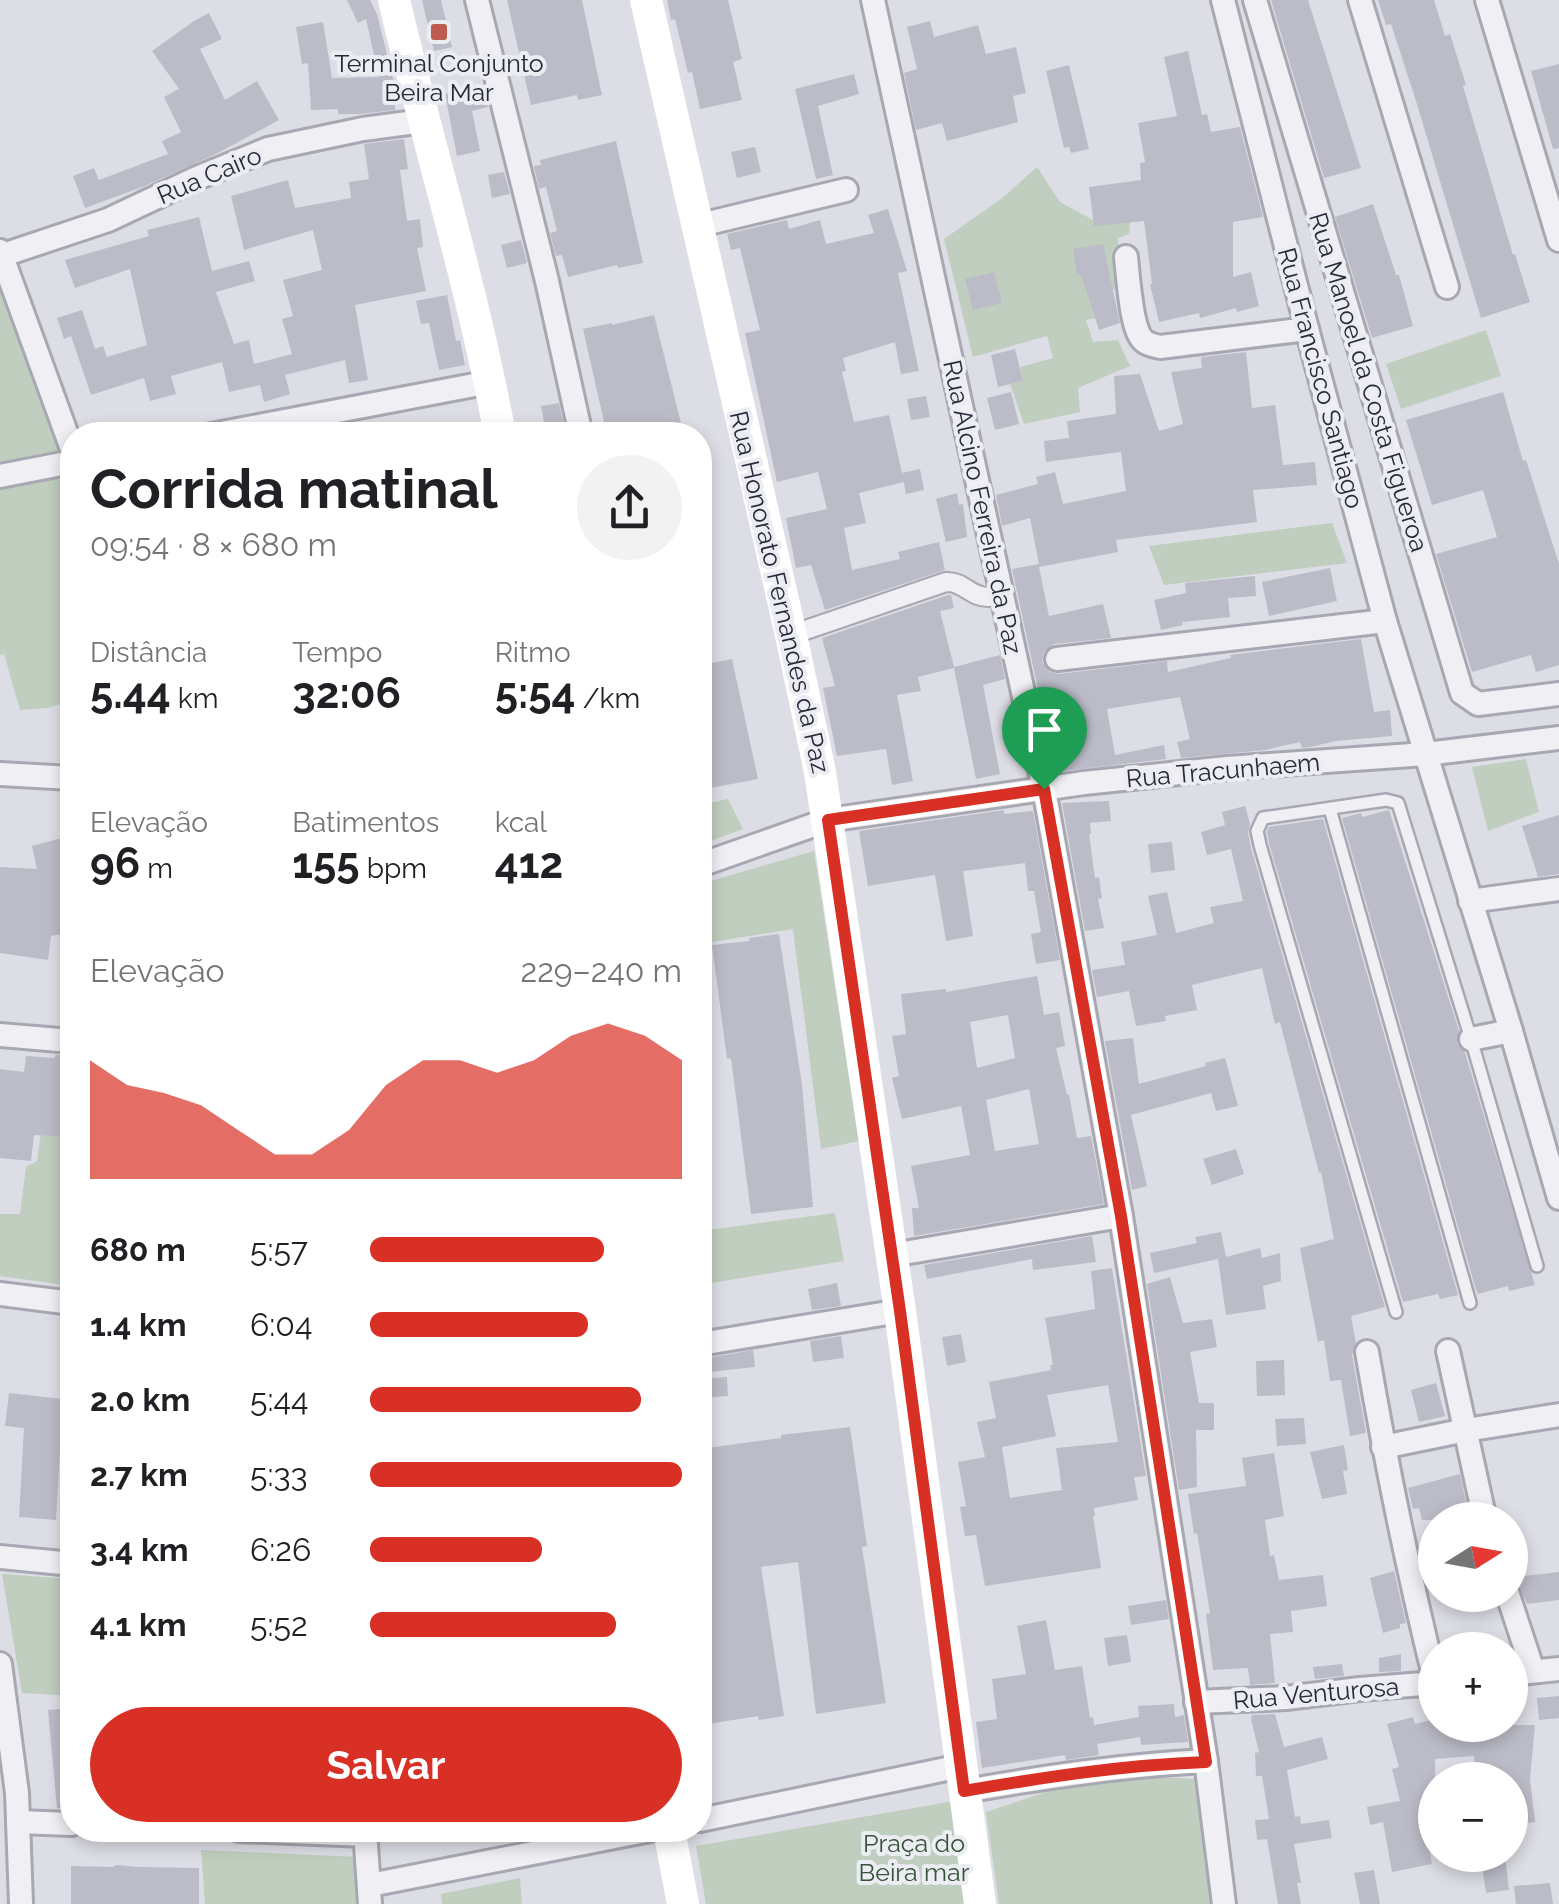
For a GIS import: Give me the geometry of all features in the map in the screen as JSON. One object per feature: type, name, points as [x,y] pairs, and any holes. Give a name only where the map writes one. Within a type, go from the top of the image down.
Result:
[{"type":"main road","points":[[394,0],[498,422]]},
{"type":"main road","name":"Rua Honorato Fernandes da Paz","points":[[646,0],[792,634],[820,772],[900,1311],[980,1904]]},
{"type":"main road","points":[[671,1842],[683,1904]]},
{"type":"street","points":[[477,0],[578,422]]},
{"type":"street","name":"Rua Alcino Ferreira da Paz","points":[[873,0],[1044,789],[1121,1216],[1206,1762],[1224,1904]]},
{"type":"street","name":"Rua Francisco Santiago","points":[[1223,0],[1385,621],[1559,1198]]},
{"type":"street","name":"Rua Manoel da Costa Figueroa","points":[[1256,0],[1462,693],[1478,704],[1559,694]]},
{"type":"street","points":[[1360,0],[1447,287]]},
{"type":"street","points":[[1487,0],[1559,240]]},
{"type":"street","name":"Rua Cairo","points":[[1,254],[108,220],[268,149],[422,120]]},
{"type":"street","points":[[696,226],[846,190]]},
{"type":"street","points":[[1,254],[62,422]]},
{"type":"street","points":[[1126,257],[1136,326],[1148,345],[1181,345],[1307,329]]},
{"type":"street","points":[[279,422],[490,382]]},
{"type":"street","points":[[0,476],[60,464]]},
{"type":"street","points":[[792,634],[946,582],[955,582],[976,596],[989,597]]},
{"type":"street","points":[[1056,659],[1385,621]]},
{"type":"street","points":[[1532,698],[1548,740]]},
{"type":"street","name":"Rua Tracunhaem","points":[[712,861],[828,820],[1227,768],[1426,754],[1548,740]]},
{"type":"street","points":[[0,774],[60,777]]},
{"type":"street","points":[[1470,902],[1559,890]]},
{"type":"street","points":[[1471,1038],[1511,1031]]},
{"type":"street","points":[[0,1035],[60,1041]]},
{"type":"street","points":[[892,1255],[1121,1216]]},
{"type":"street","points":[[0,1294],[60,1302]]},
{"type":"street","points":[[712,1342],[900,1311]]},
{"type":"street","points":[[1448,1351],[1481,1502]]},
{"type":"street","points":[[1368,1352],[1383,1447],[1423,1632]]},
{"type":"street","points":[[1383,1447],[1559,1415]]},
{"type":"street","points":[[0,1557],[60,1563]]},
{"type":"street","points":[[0,1664],[9,1793],[18,1822],[21,1904]]},
{"type":"street","points":[[1528,1672],[1559,1669]]},
{"type":"street","name":"Rua Venturosa","points":[[1196,1702],[1286,1698],[1418,1684]]},
{"type":"street","points":[[712,1818],[963,1778],[1206,1762]]},
{"type":"street","points":[[18,1822],[60,1824]]},
{"type":"street","points":[[366,1842],[370,1894],[598,1842]]},
{"type":"lane","points":[[1396,1312],[1256,832],[1263,818],[1386,800],[1398,803],[1537,1266]]},
{"type":"lane","points":[[1330,809],[1470,1303]]},
{"type":"green space","points":[[1037,167],[1060,202],[1093,220],[1131,213],[1129,234],[1118,238],[1119,288],[1088,296],[1095,318],[1086,320],[1093,342],[1118,340],[1130,366],[1078,388],[1080,412],[1024,424],[1010,384],[1023,381],[1020,367],[1053,358],[1047,336],[973,357],[944,239],[1001,199]]},
{"type":"green space","points":[[0,279],[60,444],[60,456],[0,468]]},
{"type":"green space","points":[[1486,330],[1501,376],[1401,409],[1386,364]]},
{"type":"green space","points":[[60,473],[60,704],[48,708],[20,710],[4,654],[0,655],[0,483]]},
{"type":"green space","points":[[1332,523],[1347,563],[1164,585],[1149,546]]},
{"type":"green space","points":[[1526,759],[1539,812],[1488,831],[1472,767]]},
{"type":"green space","points":[[728,799],[743,829],[712,841],[712,802]]},
{"type":"green space","points":[[814,851],[859,1141],[821,1149],[793,929],[712,942],[712,881]]},
{"type":"green space","points":[[48,1079],[60,1081],[60,1284],[0,1276],[0,1214],[20,1214],[26,1167],[37,1161]]},
{"type":"green space","points":[[835,1213],[844,1261],[712,1283],[712,1229]]},
{"type":"green space","points":[[2,1574],[60,1578],[60,1695],[22,1693]]},
{"type":"green space","points":[[1150,1777],[1197,1779],[1215,1904],[999,1904],[986,1812],[1071,1784]]},
{"type":"green space","name":"Praça do Beira mar","points":[[954,1801],[969,1904],[706,1904],[696,1846]]},
{"type":"green space","points":[[201,1850],[359,1857],[360,1904],[205,1904]]},
{"type":"green space","points":[[520,1878],[522,1904],[442,1904],[441,1894]]},
{"type":"building","points":[[347,0],[370,0],[377,14],[395,87],[395,110],[338,114],[338,109],[311,110],[308,63],[302,64],[296,27],[323,22],[332,78],[379,77],[366,19],[358,23]]},
{"type":"building","name":"Terminal Conjunto Beira Mar","points":[[422,0],[441,0],[452,47],[434,51]]},
{"type":"building","points":[[507,0],[582,0],[602,95],[578,100],[577,95],[531,105]]},
{"type":"building","points":[[667,0],[728,0],[742,59],[733,62],[742,100],[700,109],[692,72],[688,73]]},
{"type":"building","points":[[1271,0],[1308,0],[1361,168],[1324,178]]},
{"type":"building","points":[[1378,0],[1434,0],[1445,36],[1450,34],[1530,302],[1481,318],[1416,101],[1391,24],[1386,25]]},
{"type":"building","points":[[209,13],[222,39],[200,49],[225,100],[257,81],[279,120],[216,154],[85,208],[73,176],[94,168],[99,180],[168,154],[162,141],[181,132],[164,97],[179,89],[152,51]]},
{"type":"building","points":[[930,21],[934,37],[978,25],[986,54],[1016,47],[1026,93],[1013,96],[1018,122],[947,141],[942,123],[916,130],[904,73],[917,69],[907,27]]},
{"type":"building","points":[[1188,51],[1202,115],[1207,114],[1211,132],[1240,127],[1263,217],[1233,222],[1233,277],[1251,272],[1259,306],[1159,322],[1150,284],[1144,221],[1094,226],[1089,187],[1141,180],[1140,163],[1145,162],[1138,123],[1177,116],[1164,57]]},
{"type":"building","points":[[1559,64],[1559,148],[1553,149],[1531,71]]},
{"type":"building","points":[[1069,65],[1089,149],[1071,153],[1069,147],[1064,148],[1046,71]]},
{"type":"building","points":[[854,74],[859,94],[818,106],[833,175],[816,179],[795,89]]},
{"type":"building","points":[[483,87],[488,107],[472,111],[480,151],[457,156],[445,94]]},
{"type":"building","points":[[404,139],[408,169],[400,170],[407,221],[420,219],[423,247],[417,248],[426,291],[355,305],[368,380],[349,383],[345,360],[285,375],[290,394],[264,402],[260,385],[229,392],[222,362],[171,376],[176,394],[150,401],[144,378],[91,395],[71,336],[64,339],[57,318],[82,310],[95,349],[103,346],[107,357],[147,345],[130,269],[75,288],[65,260],[149,236],[147,230],[199,217],[212,271],[249,261],[255,281],[216,292],[234,344],[249,340],[254,364],[292,354],[282,319],[293,316],[283,280],[322,270],[313,230],[244,250],[231,196],[288,180],[295,208],[351,198],[349,182],[369,179],[364,144]]},
{"type":"building","points":[[616,141],[643,263],[568,277],[562,255],[556,256],[550,233],[557,231],[546,187],[539,189],[534,166],[541,165],[540,160]]},
{"type":"building","points":[[755,147],[761,172],[737,178],[731,152]]},
{"type":"building","points":[[504,172],[510,194],[492,198],[488,175]]},
{"type":"building","points":[[1373,204],[1413,326],[1372,338],[1335,217]]},
{"type":"building","points":[[888,209],[907,271],[898,273],[919,371],[901,374],[895,342],[843,358],[846,371],[842,372],[854,422],[889,415],[904,482],[859,493],[866,523],[844,528],[852,570],[900,559],[898,552],[939,542],[945,570],[825,610],[811,565],[796,568],[786,518],[827,509],[818,472],[777,482],[745,333],[760,330],[740,248],[731,250],[727,234],[787,220],[789,229],[820,220],[826,244],[874,233],[868,215]]},
{"type":"building","points":[[521,240],[527,263],[507,268],[501,245]]},
{"type":"building","points":[[1103,244],[1120,323],[1099,330],[1081,275],[1077,275],[1073,249]]},
{"type":"building","points":[[994,272],[1002,303],[973,310],[965,279]]},
{"type":"building","points":[[447,295],[465,365],[439,370],[429,323],[421,324],[416,301]]},
{"type":"building","points":[[654,315],[681,422],[604,422],[583,329]]},
{"type":"building","points":[[1015,349],[1023,381],[998,387],[991,355]]},
{"type":"building","points":[[1246,352],[1252,408],[1275,405],[1283,465],[1315,462],[1317,485],[1253,490],[1257,522],[1116,540],[1118,552],[1039,567],[1049,616],[1103,604],[1111,638],[1054,644],[1044,652],[1042,662],[1050,672],[1058,674],[1167,661],[1168,672],[1231,658],[1230,655],[1361,639],[1374,712],[1390,710],[1392,736],[1302,748],[1300,742],[1265,750],[1181,758],[1177,742],[1190,739],[1180,697],[1107,709],[1115,755],[1164,745],[1166,759],[1056,772],[1012,569],[1039,564],[1030,518],[1002,526],[996,495],[1038,484],[1036,477],[1055,472],[1063,504],[1126,491],[1121,452],[1046,462],[1044,441],[1069,438],[1067,421],[1116,414],[1114,376],[1140,374],[1159,431],[1183,424],[1171,372],[1202,368],[1201,357]]},
{"type":"building","points":[[1011,392],[1019,424],[995,430],[987,398]]},
{"type":"building","points":[[1503,392],[1559,564],[1559,665],[1536,672],[1531,655],[1472,672],[1436,554],[1497,537],[1483,490],[1432,505],[1406,420]]},
{"type":"building","points":[[926,396],[930,417],[911,420],[907,399]]},
{"type":"building","points":[[559,403],[563,422],[544,422],[541,406]]},
{"type":"building","points":[[920,469],[924,490],[906,494],[902,473]]},
{"type":"building","points":[[957,493],[959,505],[963,504],[967,537],[946,542],[936,499]]},
{"type":"building","points":[[1330,568],[1337,601],[1269,616],[1262,582]]},
{"type":"building","points":[[1255,576],[1256,596],[1228,598],[1230,617],[1182,622],[1183,625],[1161,630],[1154,600],[1186,593],[1185,583]]},
{"type":"building","points":[[948,595],[954,608],[940,611],[954,667],[1000,655],[1005,679],[983,685],[1000,774],[976,779],[954,668],[918,677],[921,691],[897,695],[913,781],[892,785],[886,749],[837,756],[823,688],[835,686],[822,638]]},
{"type":"building","points":[[732,659],[758,779],[712,788],[712,663]]},
{"type":"building","points":[[1109,801],[1111,821],[1090,823],[1089,834],[1095,878],[1099,877],[1102,898],[1098,899],[1104,928],[1085,931],[1062,803]]},
{"type":"building","points":[[1245,806],[1251,848],[1385,1307],[1351,1316],[1356,1343],[1352,1355],[1366,1433],[1350,1436],[1341,1380],[1330,1381],[1324,1340],[1318,1342],[1300,1248],[1334,1239],[1321,1172],[1280,1022],[1275,1024],[1262,968],[1192,985],[1197,1010],[1136,1026],[1129,991],[1097,997],[1092,970],[1125,965],[1121,942],[1157,935],[1148,896],[1167,892],[1176,933],[1214,923],[1210,907],[1243,901],[1231,849],[1207,855],[1201,832],[1225,825],[1222,812]]},
{"type":"building","points":[[1004,810],[1004,814],[1033,811],[1060,960],[1036,964],[1031,934],[1041,932],[1034,891],[1028,891],[1025,863],[963,871],[973,936],[946,941],[935,875],[868,886],[859,831]]},
{"type":"building","points":[[1389,810],[1459,1031],[1457,1043],[1465,1053],[1535,1285],[1509,1291],[1508,1286],[1478,1294],[1476,1290],[1342,818]]},
{"type":"building","points":[[1559,815],[1559,874],[1538,877],[1522,826]]},
{"type":"building","points":[[1323,819],[1458,1295],[1440,1299],[1438,1294],[1403,1302],[1269,843],[1269,827]]},
{"type":"building","points":[[60,838],[60,934],[51,936],[48,960],[0,953],[0,867],[37,869],[32,846]]},
{"type":"building","points":[[1172,842],[1175,870],[1151,873],[1148,844]]},
{"type":"building","points":[[779,934],[802,1085],[813,1207],[751,1214],[712,945]]},
{"type":"building","points":[[1037,976],[1044,1015],[1059,1012],[1065,1046],[1056,1048],[1077,1138],[1091,1136],[1104,1204],[914,1236],[912,1208],[919,1208],[911,1166],[970,1155],[961,1106],[902,1119],[892,1078],[899,1076],[892,1036],[906,1034],[901,994],[946,992]],"holes":[[[1008,1015],[1015,1058],[977,1068],[970,1022]],[[1029,1089],[1039,1144],[995,1151],[986,1100]]]},
{"type":"building","points":[[1133,1038],[1139,1084],[1225,1058],[1238,1106],[1216,1111],[1211,1093],[1131,1115],[1147,1186],[1132,1190],[1105,1041]]},
{"type":"building","points":[[60,1055],[60,1136],[34,1135],[31,1161],[0,1158],[0,1069],[24,1072],[26,1056]]},
{"type":"building","points":[[1236,1149],[1244,1174],[1212,1185],[1203,1159]]},
{"type":"building","points":[[1221,1232],[1226,1257],[1260,1248],[1262,1258],[1280,1253],[1281,1281],[1263,1286],[1266,1309],[1226,1315],[1218,1259],[1154,1273],[1150,1253],[1197,1243],[1195,1237]]},
{"type":"building","points":[[1092,1236],[1096,1262],[1033,1270],[1032,1259],[927,1279],[924,1265]]},
{"type":"building","points":[[1112,1268],[1146,1476],[1134,1477],[1138,1500],[1094,1508],[1101,1568],[985,1586],[976,1535],[965,1536],[960,1507],[966,1506],[958,1462],[985,1457],[977,1422],[996,1418],[989,1382],[1051,1370],[1045,1318],[1095,1309],[1091,1271]],"holes":[[[1108,1385],[1118,1442],[1056,1448],[1062,1490],[1010,1498],[1002,1447],[1056,1436],[1047,1395]]]},
{"type":"building","points":[[1170,1277],[1183,1323],[1212,1319],[1217,1347],[1190,1352],[1199,1403],[1214,1403],[1214,1430],[1196,1430],[1197,1487],[1179,1490],[1147,1284]]},
{"type":"building","points":[[837,1283],[841,1306],[812,1310],[808,1289]]},
{"type":"building","points":[[961,1334],[966,1362],[947,1366],[942,1337]]},
{"type":"building","points":[[841,1336],[844,1358],[813,1362],[810,1341]]},
{"type":"building","points":[[753,1350],[755,1367],[712,1372],[712,1357]]},
{"type":"building","points":[[1284,1360],[1285,1395],[1257,1396],[1256,1361]]},
{"type":"building","points":[[727,1377],[728,1396],[712,1397],[712,1378]]},
{"type":"building","points":[[1436,1383],[1445,1416],[1419,1422],[1411,1390]]},
{"type":"building","points":[[9,1393],[60,1399],[56,1520],[19,1517],[24,1428],[5,1426]]},
{"type":"building","points":[[1304,1418],[1306,1444],[1277,1446],[1275,1419]]},
{"type":"building","points":[[850,1427],[867,1546],[862,1547],[886,1703],[816,1714],[798,1562],[761,1567],[784,1716],[712,1723],[712,1447]]},
{"type":"building","points":[[1344,1445],[1347,1494],[1322,1499],[1310,1452]]},
{"type":"building","points":[[1274,1453],[1284,1516],[1265,1520],[1270,1556],[1274,1555],[1279,1580],[1323,1575],[1327,1606],[1291,1611],[1293,1632],[1270,1634],[1275,1683],[1250,1685],[1248,1668],[1213,1670],[1206,1614],[1210,1613],[1188,1494],[1246,1486],[1242,1458]]},
{"type":"building","points":[[1460,1474],[1466,1502],[1418,1502],[1418,1508],[1413,1509],[1408,1488]]},
{"type":"building","points":[[1394,1571],[1406,1623],[1383,1633],[1370,1578]]},
{"type":"building","points":[[1559,1572],[1559,1600],[1528,1604],[1528,1576]]},
{"type":"building","points":[[1166,1600],[1169,1619],[1131,1625],[1128,1606]]},
{"type":"building","points":[[1046,1620],[1055,1670],[1082,1666],[1094,1725],[1139,1717],[1138,1706],[1174,1704],[1175,1717],[1184,1715],[1188,1742],[1141,1745],[1140,1737],[1097,1744],[1099,1755],[1066,1760],[1065,1755],[982,1768],[976,1722],[997,1719],[992,1679],[1026,1674],[1017,1626]]},
{"type":"building","points":[[1127,1635],[1131,1662],[1108,1666],[1104,1638]]},
{"type":"building","points":[[1401,1654],[1401,1671],[1379,1672],[1379,1658]]},
{"type":"building","points":[[1342,1664],[1344,1676],[1315,1679],[1313,1667]]},
{"type":"building","points":[[1559,1696],[1559,1718],[1539,1720],[1537,1698]]},
{"type":"building","points":[[60,1709],[60,1808],[57,1808],[48,1710]]},
{"type":"building","points":[[1275,1714],[1284,1747],[1322,1737],[1328,1759],[1287,1770],[1295,1817],[1300,1816],[1301,1824],[1329,1820],[1332,1838],[1294,1844],[1301,1904],[1278,1904],[1267,1839],[1257,1840],[1255,1820],[1269,1819],[1262,1776],[1256,1776],[1255,1753],[1259,1752],[1251,1719],[1252,1715]]},
{"type":"building","points":[[1413,1717],[1418,1723],[1418,1742],[1528,1742],[1528,1725],[1535,1725],[1530,1779],[1535,1822],[1528,1823],[1528,1762],[1474,1762],[1474,1756],[1418,1762],[1418,1867],[1392,1872],[1383,1822],[1370,1825],[1367,1807],[1400,1801],[1392,1769],[1399,1767],[1387,1724]]},
{"type":"building","points":[[71,1866],[199,1868],[199,1904],[71,1904]]},
{"type":"building","points":[[1374,1870],[1380,1904],[1360,1904],[1354,1873]]},
{"type":"building","points":[[1483,1872],[1507,1872],[1509,1890],[1486,1893]]},
{"type":"building","points":[[1550,1883],[1553,1904],[1516,1904],[1514,1886]]},
{"type":"place","name":"Terminal Conjunto Beira Mar","points":[[439,32]]},
{"type":"route","points":[[1044,789],[1121,1216],[1206,1762],[1078,1772],[964,1791],[900,1311],[828,820],[1044,789]]}]
